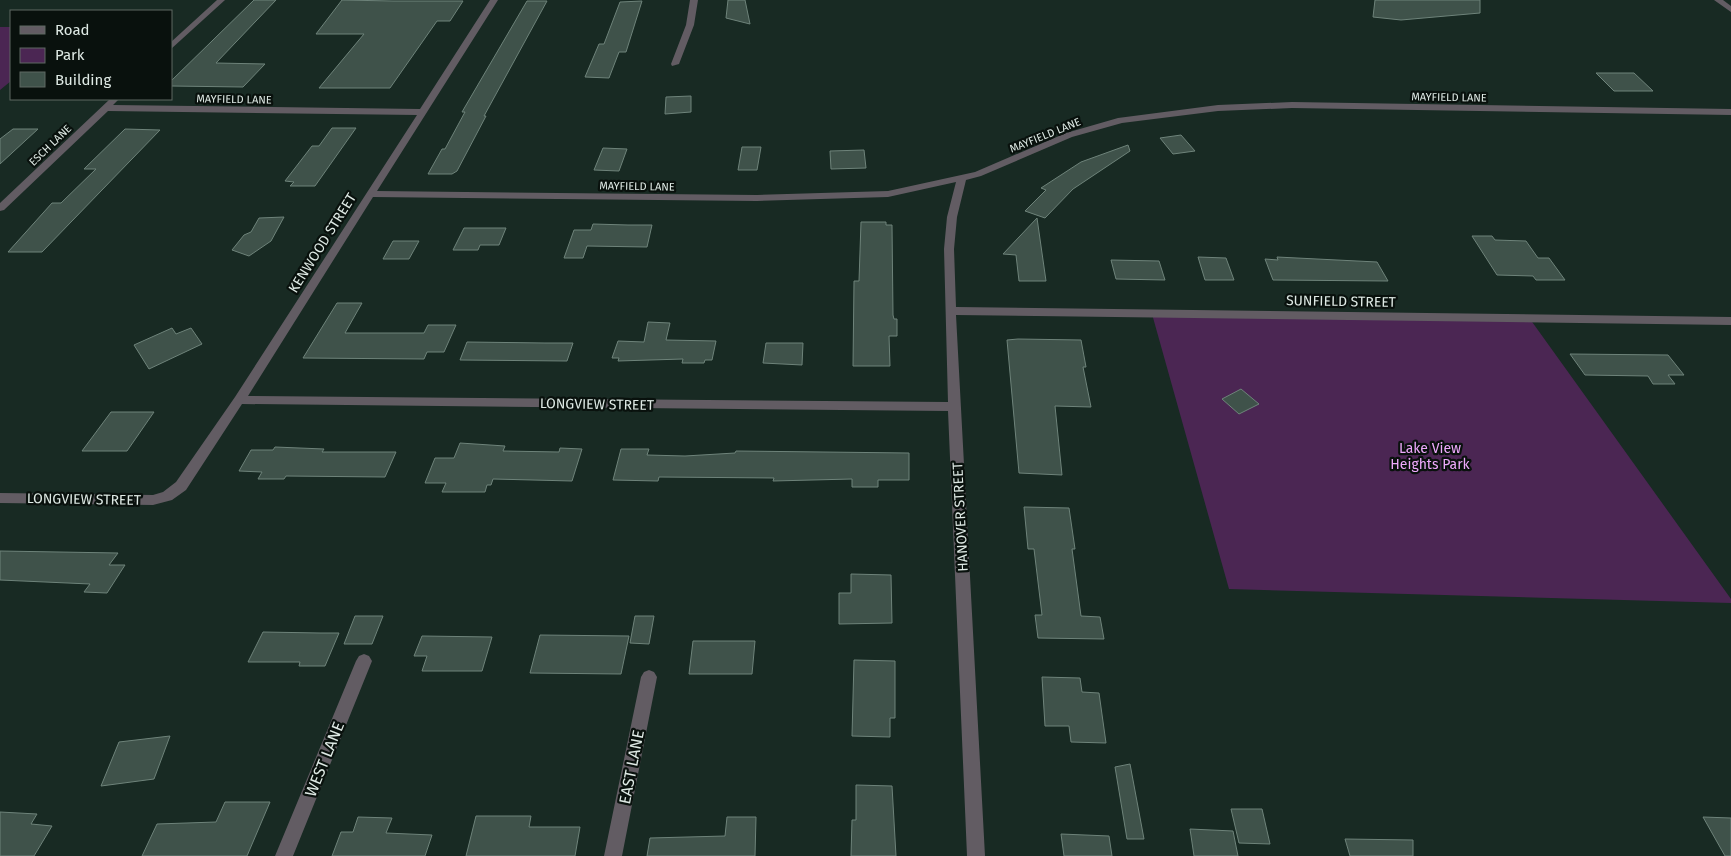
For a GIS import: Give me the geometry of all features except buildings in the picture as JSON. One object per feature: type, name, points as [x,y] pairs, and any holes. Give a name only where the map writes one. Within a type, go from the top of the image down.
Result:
[{"type":"street","points":[[172,46],[222,0]]},
{"type":"street","name":"KENWOOD STREET","points":[[167,496],[181,486],[191,475],[494,0]]},
{"type":"street","points":[[675,64],[690,26],[694,0]]},
{"type":"street","points":[[1718,0],[1731,10]]},
{"type":"street","name":"ESCH LANE","points":[[0,208],[114,100]]},
{"type":"street","name":"MAYFIELD LANE","points":[[370,194],[787,198],[888,194],[978,174],[1069,135],[1121,120],[1218,108],[1292,105],[1731,112]]},
{"type":"street","name":"MAYFIELD LANE","points":[[105,108],[423,112]]},
{"type":"street","name":"HANOVER STREET","points":[[961,179],[952,217],[949,249],[976,856]]},
{"type":"street","name":"SUNFIELD STREET","points":[[951,311],[1731,321]]},
{"type":"street","name":"LONGVIEW STREET","points":[[239,400],[955,407]]},
{"type":"street","name":"LONGVIEW STREET","points":[[0,498],[154,500],[167,496]]},
{"type":"street","name":"WEST LANE","points":[[284,856],[364,661]]},
{"type":"street","name":"EAST LANE","points":[[612,856],[649,677]]},
{"type":"green space","points":[[0,27],[10,27],[10,82],[0,90]]},
{"type":"green space","name":"Lake View Heights Park","points":[[1152,314],[1530,319],[1731,599],[1731,603],[1229,589]]}]
